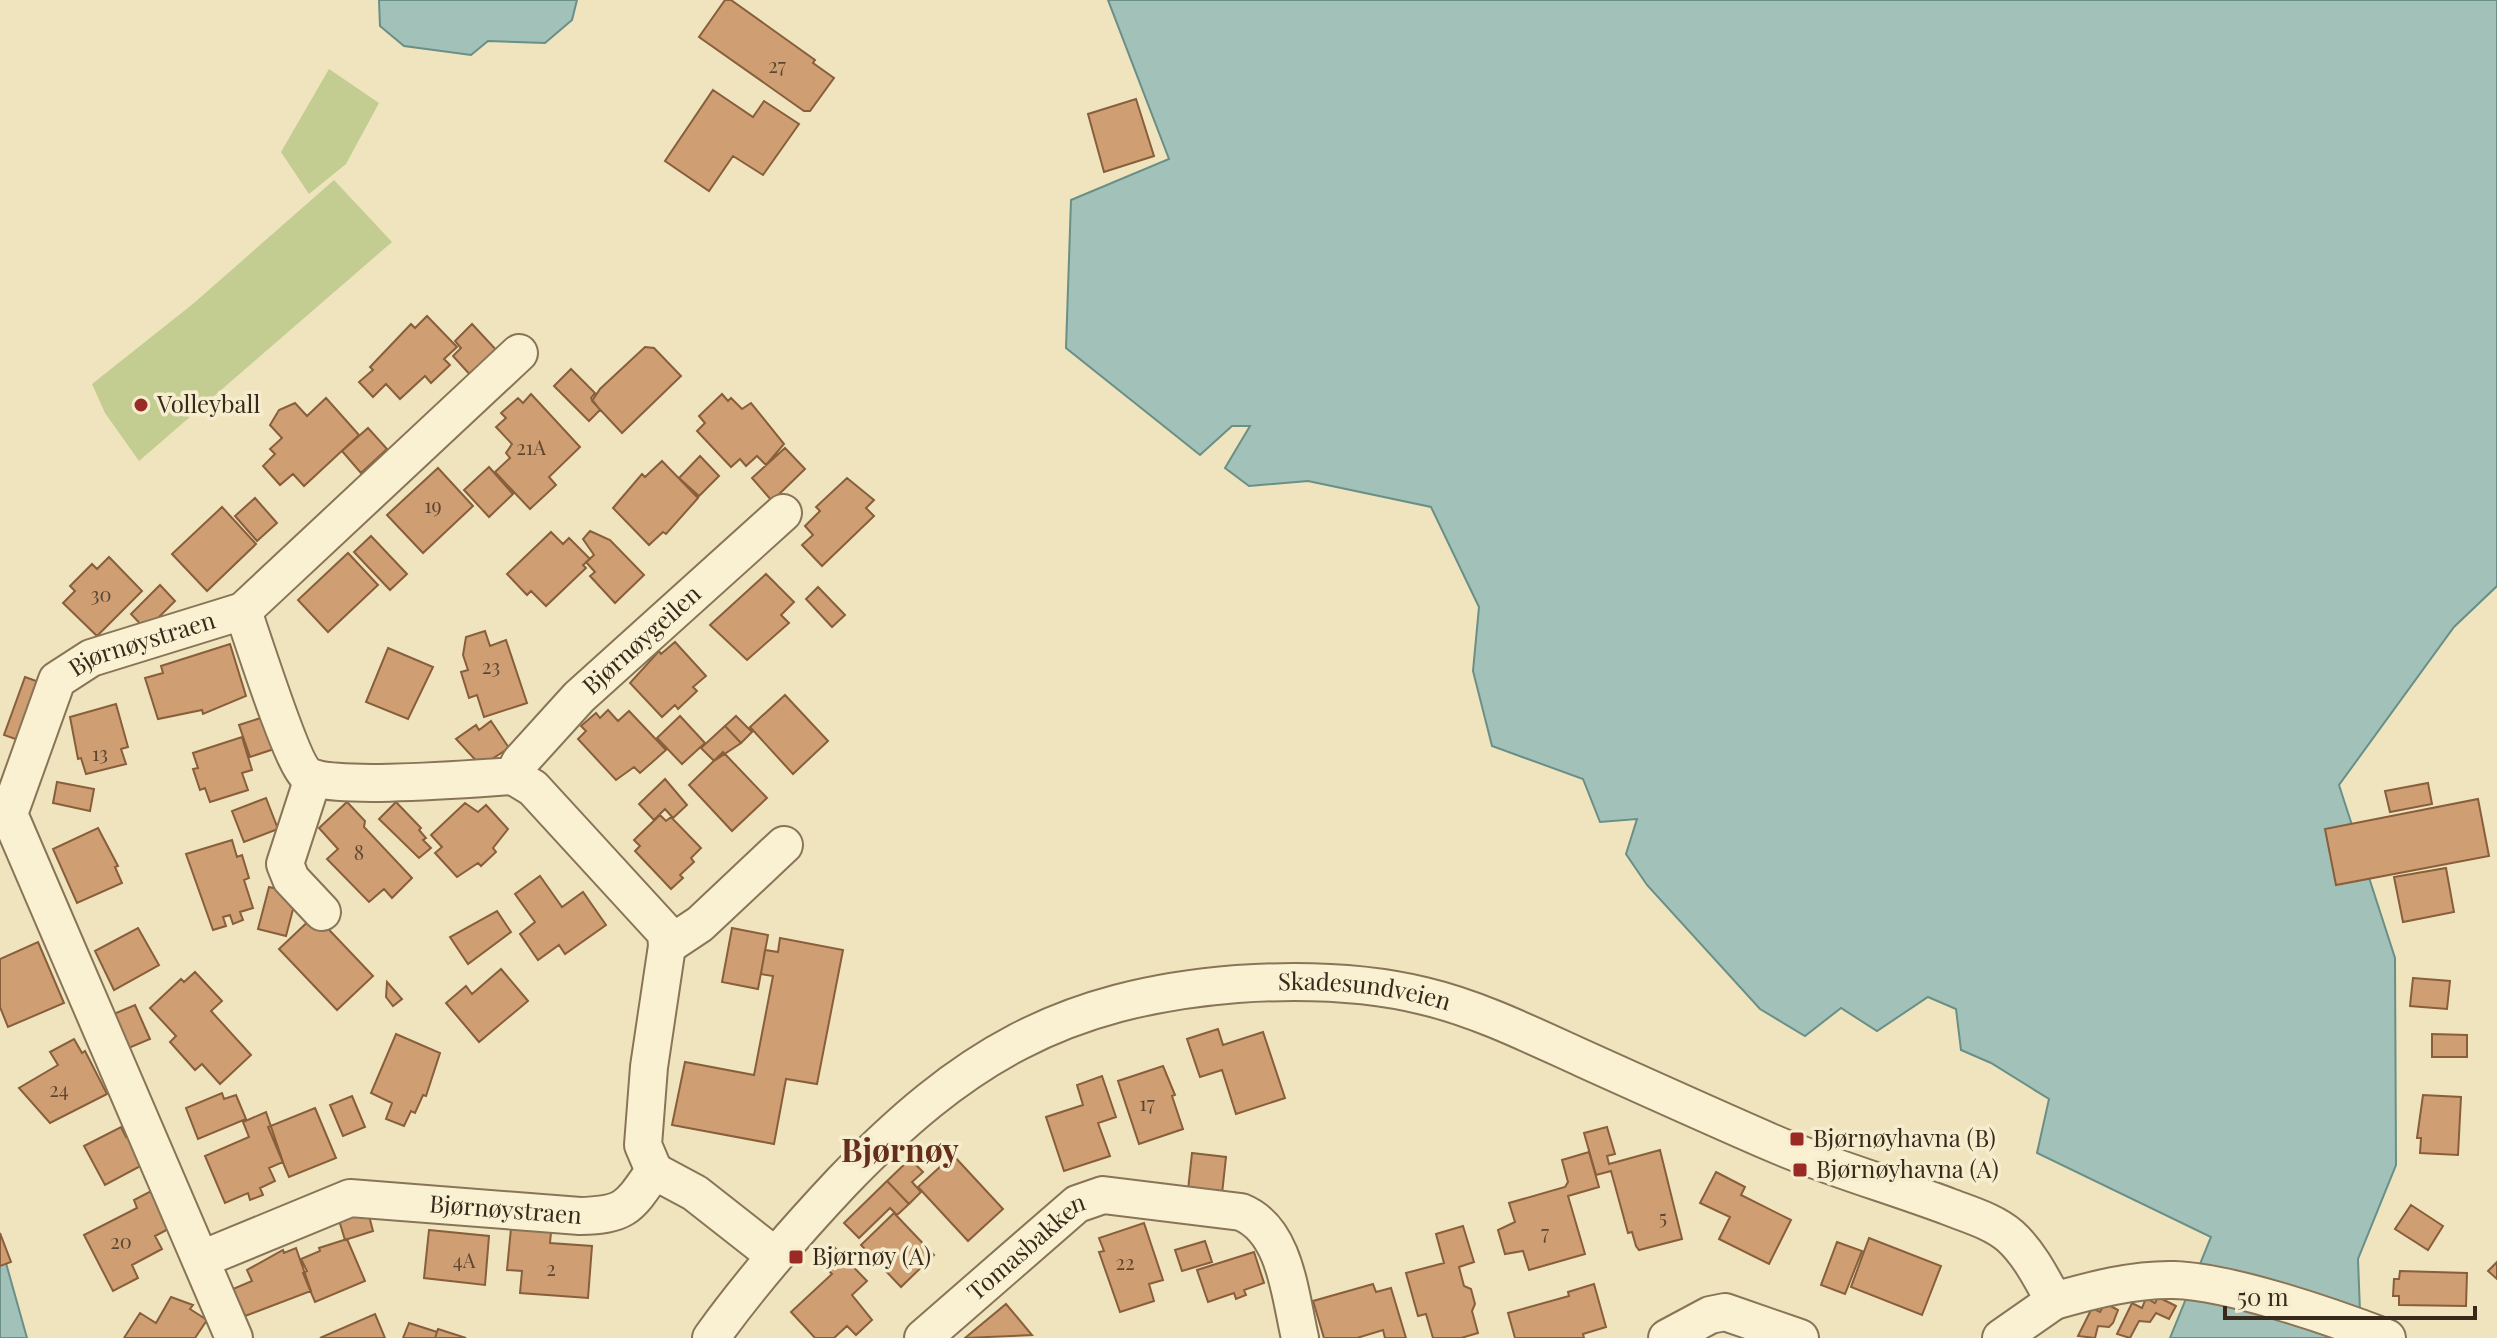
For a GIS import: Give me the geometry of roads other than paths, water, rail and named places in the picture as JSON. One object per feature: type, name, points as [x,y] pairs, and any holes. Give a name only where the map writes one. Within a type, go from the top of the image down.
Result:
[{"type":"street","name":"Bjørnøystraen","points":[[234,1338],[9,814],[57,680],[91,658],[243,611],[519,353]]},
{"type":"street","name":"Bjørnøygeilen","points":[[513,776],[520,762],[579,697],[783,513]]},
{"type":"street","points":[[243,611],[297,759],[302,769],[313,778],[362,784],[513,776],[533,788],[656,919],[666,933],[667,946],[649,1067],[643,1145],[654,1171],[695,1193],[774,1255]]},
{"type":"street","points":[[313,778],[285,864],[291,879],[322,912]]},
{"type":"street","points":[[667,946],[700,924],[784,845]]},
{"type":"street","name":"Skadesundveien","points":[[711,1338],[774,1255],[909,1115],[981,1061],[1073,1016],[1163,993],[1219,986],[1320,981],[1423,995],[1453,1005],[1541,1039],[1800,1155],[1967,1214],[2010,1236],[2060,1299]]},
{"type":"street","name":"Bjørnøystraen","points":[[202,1259],[350,1198],[580,1216],[616,1214],[634,1201],[654,1171]]},
{"type":"street","name":"Tomasbakken","points":[[923,1338],[1077,1204],[1103,1195],[1241,1212],[1255,1217],[1279,1255],[1300,1338]]},
{"type":"street","points":[[2020,1333],[2060,1299],[2140,1282],[2195,1282],[2274,1301],[2387,1338]]},
{"type":"street","points":[[1667,1338],[1710,1315],[1725,1312],[1800,1338]]},
{"type":"water","points":[[379,0],[577,0],[572,20],[545,43],[488,41],[471,55],[404,46],[380,26]]},
{"type":"water","points":[[1108,0],[2497,0],[2497,586],[2454,627],[2339,785],[2395,958],[2396,1165],[2358,1259],[2361,1338],[2170,1338],[2211,1237],[2037,1153],[2049,1099],[1991,1063],[1961,1050],[1956,1009],[1928,997],[1877,1031],[1841,1008],[1805,1036],[1760,1009],[1647,885],[1626,854],[1637,819],[1600,822],[1583,779],[1492,746],[1473,671],[1479,607],[1431,507],[1308,481],[1249,486],[1225,468],[1250,426],[1232,426],[1200,455],[1066,348],[1071,200],[1169,159]]},
{"type":"water","points":[[0,1250],[4,1256],[27,1338],[0,1338]]},
{"type":"place","name":"Volleyball","points":[[141,405]]},
{"type":"place","name":"Bjørnøyhavna (B)","points":[[1797,1139]]},
{"type":"place","name":"Bjørnøyhavna (A)","points":[[1800,1170]]},
{"type":"place","name":"Bjørnøy (A)","points":[[796,1257]]},
{"type":"district","name":"Bjørnøy","points":[[900,1151]]}]
